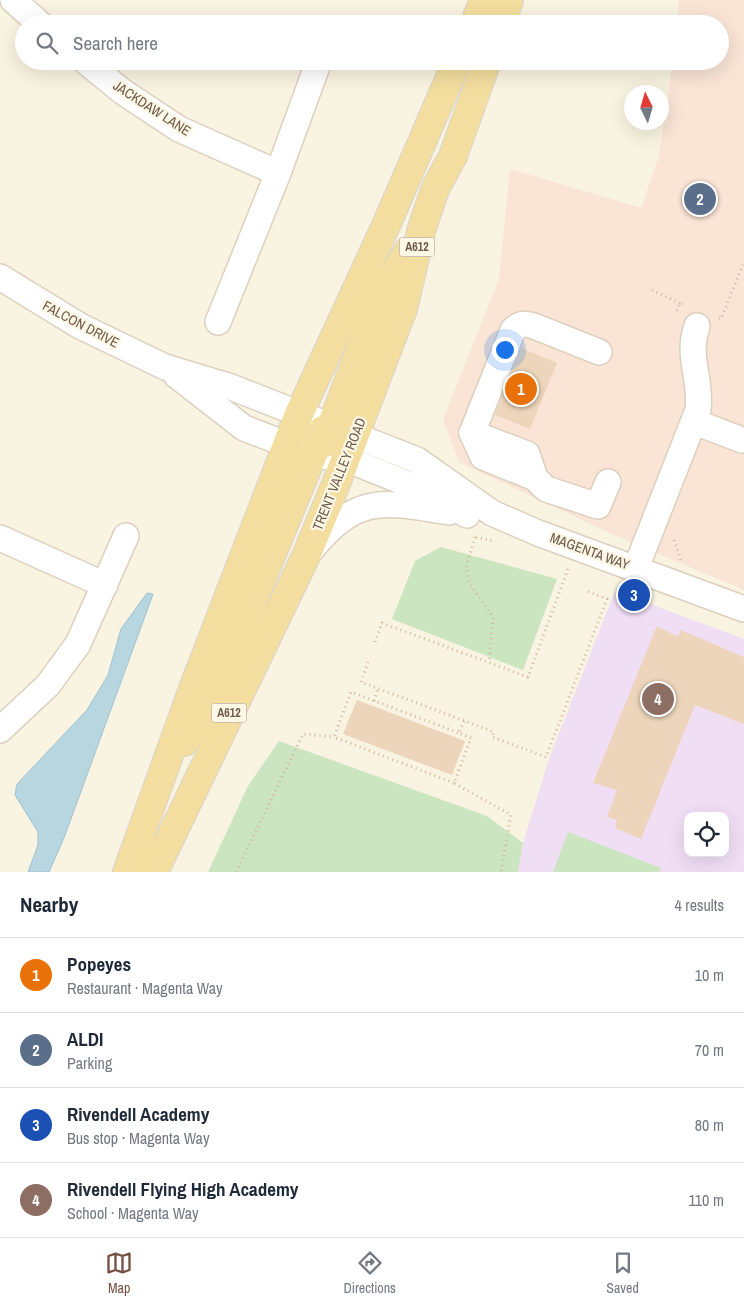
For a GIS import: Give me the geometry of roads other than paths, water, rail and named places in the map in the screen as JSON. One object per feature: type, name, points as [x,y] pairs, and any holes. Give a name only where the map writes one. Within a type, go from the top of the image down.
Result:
[{"type":"main road","points":[[478,15],[484,0]]},
{"type":"main road","points":[[504,15],[509,0]]},
{"type":"main road","name":"A612","points":[[127,872],[194,686],[299,414],[388,221],[453,70]]},
{"type":"main road","name":"TRENT VALLEY ROAD","points":[[154,872],[306,556],[344,440],[403,309],[422,228],[436,187],[453,156],[484,70]]},
{"type":"main road","name":"A612","points":[[166,767],[209,706],[314,456],[344,440]]},
{"type":"street","points":[[14,0],[30,15]]},
{"type":"street","name":"JACKDAW LANE","points":[[96,70],[123,92],[179,129],[278,173]]},
{"type":"street","points":[[218,322],[278,173],[316,70]]},
{"type":"street","name":"FALCON DRIVE","points":[[2,284],[80,326],[165,367],[231,388],[299,414],[344,440]]},
{"type":"street","points":[[600,352],[534,326],[525,323],[519,325],[512,330],[472,433],[482,457],[534,478],[546,488],[598,506],[608,482]]},
{"type":"street","points":[[636,568],[695,422],[700,391],[692,351],[697,326]]},
{"type":"street","name":"FALCON DRIVE","points":[[165,367],[244,428],[314,456]]},
{"type":"street","points":[[695,422],[742,440]]},
{"type":"street","points":[[344,440],[418,488],[471,526]]},
{"type":"street","name":"MAGENTA WAY","points":[[344,440],[417,460],[492,513],[538,533],[744,609]]},
{"type":"street","points":[[306,556],[337,522],[353,511],[360,509],[375,506],[406,505],[471,526],[492,513]]},
{"type":"street","points":[[0,730],[56,676],[78,644],[126,536]]},
{"type":"street","points":[[0,538],[105,585]]},
{"type":"water","points":[[147,593],[153,594],[64,838],[49,872],[28,872],[38,845],[38,832],[15,795],[17,784],[87,710],[108,675],[121,629]]},
{"type":"place","name":"ALDI","points":[[700,199]]},
{"type":"place","name":"Popeyes","points":[[521,389]]},
{"type":"place","name":"Rivendell Academy","points":[[634,595]]},
{"type":"place","name":"Rivendell Flying High Academy","points":[[658,699]]}]
